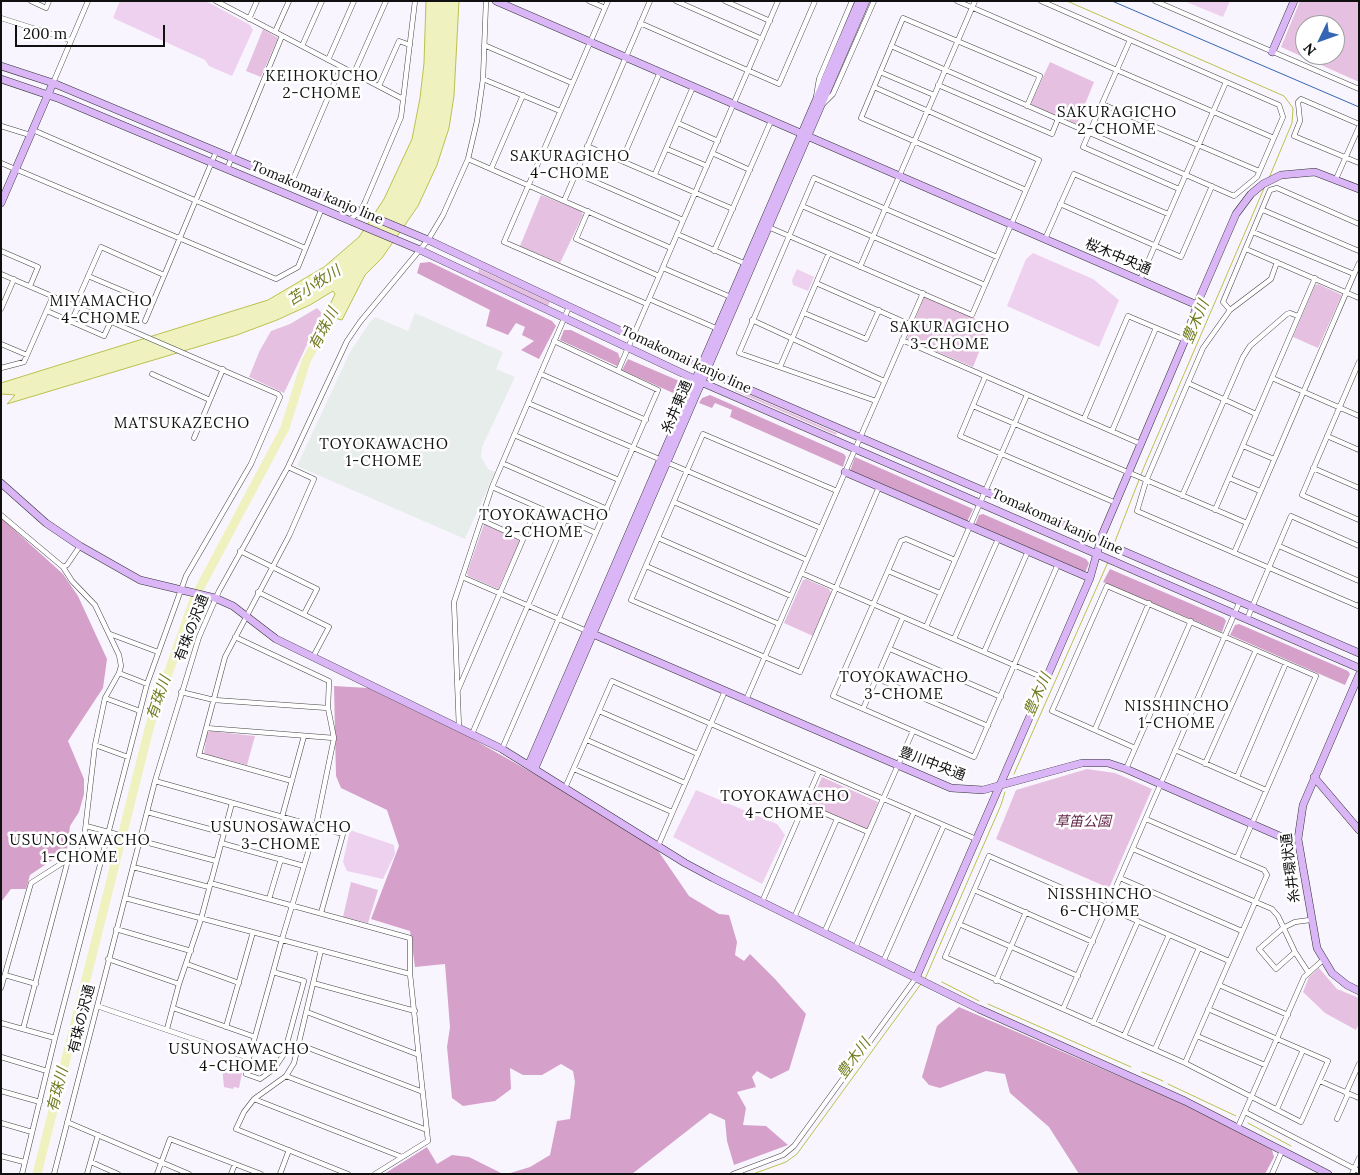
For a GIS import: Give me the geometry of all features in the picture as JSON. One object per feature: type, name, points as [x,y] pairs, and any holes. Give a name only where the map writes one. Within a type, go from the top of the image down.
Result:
[{"type":"street","points":[[31,1],[46,8],[48,1]]},
{"type":"street","points":[[1,203],[3,192],[17,168],[88,1]]},
{"type":"street","points":[[249,19],[256,1]]},
{"type":"street","points":[[275,32],[289,1]]},
{"type":"street","points":[[302,46],[322,1]]},
{"type":"street","points":[[328,60],[354,1]]},
{"type":"street","points":[[354,74],[386,1]]},
{"type":"street","points":[[349,220],[362,213],[401,117],[415,1]]},
{"type":"street","name":"有珠の沢通","points":[[54,1174],[155,782],[193,654],[215,598],[288,467],[347,341],[360,322],[428,240],[443,215],[468,159],[477,121],[483,79],[486,1]]},
{"type":"street","name":"桜木中央通","points":[[496,1],[1197,305]]},
{"type":"street","points":[[589,1],[605,8]]},
{"type":"street","points":[[608,1],[504,242],[720,330]]},
{"type":"street","points":[[564,201],[650,1]]},
{"type":"street","points":[[676,1],[762,39]]},
{"type":"street","points":[[725,1],[770,21]]},
{"type":"street","points":[[618,371],[778,1]]},
{"type":"street","points":[[640,23],[779,84],[815,1]]},
{"type":"street","points":[[819,103],[819,79],[852,1]]},
{"type":"street","name":"糸井東通","points":[[532,766],[805,136],[859,1]]},
{"type":"street","name":"糸井東通","points":[[819,103],[866,1]]},
{"type":"street","points":[[819,103],[833,94],[874,1]]},
{"type":"street","points":[[957,1],[1274,138]]},
{"type":"street","points":[[860,267],[975,1]]},
{"type":"street","points":[[891,46],[1186,175],[1237,195],[1257,177],[1283,117],[1279,105],[1040,1]]},
{"type":"street","points":[[1155,1],[1359,89]]},
{"type":"street","points":[[1272,52],[1294,1]]},
{"type":"street","points":[[219,2],[403,99]]},
{"type":"street","points":[[1,18],[70,40]]},
{"type":"street","points":[[1026,190],[861,118],[903,18],[1040,76],[1027,106]]},
{"type":"street","points":[[227,169],[282,36]]},
{"type":"street","points":[[1130,40],[1083,147],[1179,189]]},
{"type":"street","points":[[378,86],[399,41],[410,45]]},
{"type":"street","points":[[484,45],[572,83]]},
{"type":"street","name":"Tomakomai kanjo line","points":[[1,66],[53,83],[428,240],[703,370],[1359,653]]},
{"type":"street","points":[[291,184],[341,67]]},
{"type":"street","points":[[622,160],[660,72]]},
{"type":"street","points":[[880,72],[934,95]]},
{"type":"street","name":"Tomakomai kanjo line","points":[[1,79],[48,94],[400,241],[698,381],[1359,668]]},
{"type":"street","points":[[483,79],[560,111]]},
{"type":"street","points":[[1140,280],[1226,82]]},
{"type":"street","points":[[938,85],[1052,134],[1058,119]]},
{"type":"street","points":[[766,226],[972,315],[1039,160],[874,86]]},
{"type":"street","points":[[655,174],[694,87]]},
{"type":"street","points":[[491,170],[523,95]]},
{"type":"street","points":[[1336,179],[1346,158],[1359,126],[1301,99],[1298,102],[1300,121],[1294,136],[1346,158],[1359,163]]},
{"type":"street","points":[[1102,104],[1260,171]]},
{"type":"street","points":[[714,250],[771,121]]},
{"type":"street","points":[[678,123],[718,140]]},
{"type":"street","points":[[1,126],[32,133],[305,248]]},
{"type":"street","points":[[587,146],[733,209]]},
{"type":"street","points":[[666,149],[707,166]]},
{"type":"street","points":[[145,320],[216,152]]},
{"type":"street","points":[[712,153],[750,170]]},
{"type":"street","points":[[468,159],[671,248]]},
{"type":"street","points":[[1,163],[17,168],[276,279],[298,267],[322,208]]},
{"type":"street","points":[[733,1174],[783,1155],[794,1146],[918,978],[976,839],[1100,555],[1100,542],[1236,214],[1251,194],[1274,178],[1304,172],[1320,173],[1359,189]]},
{"type":"street","points":[[575,173],[683,220]]},
{"type":"street","points":[[1045,239],[1074,174],[1168,214]]},
{"type":"street","points":[[876,400],[739,352],[814,178],[997,257]]},
{"type":"street","points":[[1060,204],[1181,257],[1212,186]]},
{"type":"street","points":[[1230,310],[1223,302],[1270,190],[1276,188],[1359,224]]},
{"type":"street","points":[[802,206],[985,285]]},
{"type":"street","points":[[1263,210],[1359,251]]},
{"type":"street","points":[[588,211],[576,239],[659,276]]},
{"type":"street","points":[[1253,232],[1354,274]]},
{"type":"street","points":[[677,234],[749,265]]},
{"type":"street","points":[[71,322],[100,247],[164,275]]},
{"type":"street","points":[[1246,249],[1359,298]]},
{"type":"street","points":[[1,251],[38,267],[30,286]]},
{"type":"street","points":[[780,367],[829,253]]},
{"type":"street","points":[[1277,262],[1271,279],[1230,310],[1203,348],[1144,480],[1137,511],[1359,605]]},
{"type":"street","points":[[1234,552],[1359,263]]},
{"type":"street","points":[[663,268],[734,298]]},
{"type":"street","points":[[1,274],[223,369],[278,394],[280,397],[251,464],[222,510],[183,591],[147,684],[111,832],[55,1038],[22,1174]]},
{"type":"street","points":[[88,276],[152,303]]},
{"type":"street","points":[[1215,510],[1315,278]]},
{"type":"street","points":[[1,309],[14,279]]},
{"type":"street","points":[[816,283],[910,324]]},
{"type":"street","points":[[746,700],[923,293]]},
{"type":"street","points":[[1,368],[24,362],[53,296]]},
{"type":"street","points":[[459,728],[454,602],[492,487],[569,307]]},
{"type":"street","points":[[804,313],[866,339],[879,310]]},
{"type":"street","points":[[46,311],[104,336],[111,321]]},
{"type":"street","points":[[1182,496],[1243,357],[1258,337],[1287,314],[1290,313],[1298,316]]},
{"type":"street","points":[[1084,419],[1128,316],[1185,340]]},
{"type":"street","points":[[752,320],[884,381]]},
{"type":"street","points":[[1112,431],[1156,328]]},
{"type":"street","points":[[902,340],[1141,444]]},
{"type":"street","points":[[502,749],[658,390],[554,342]]},
{"type":"street","points":[[1,344],[28,355]]},
{"type":"street","points":[[1359,362],[1302,495],[1359,520]]},
{"type":"street","points":[[194,438],[223,369]]},
{"type":"street","points":[[152,374],[210,400]]},
{"type":"street","points":[[541,374],[646,420]]},
{"type":"street","points":[[985,377],[960,436],[1116,503]]},
{"type":"street","points":[[1272,378],[1359,416]]},
{"type":"street","points":[[1188,383],[1256,414]]},
{"type":"street","points":[[926,627],[1027,394]]},
{"type":"street","points":[[528,403],[821,528]]},
{"type":"street","points":[[973,406],[1247,524]]},
{"type":"street","points":[[837,491],[703,434],[632,600],[800,672],[880,487]]},
{"type":"street","points":[[514,435],[619,480]]},
{"type":"street","points":[[1327,436],[1359,450]]},
{"type":"street","points":[[1243,446],[1274,459]]},
{"type":"street","points":[[502,463],[607,508]]},
{"type":"street","points":[[288,467],[314,479],[288,536],[225,657],[199,755],[292,781]]},
{"type":"street","points":[[1313,468],[1359,488]]},
{"type":"street","points":[[845,472],[1090,578]]},
{"type":"street","points":[[1229,478],[1260,491]]},
{"type":"street","points":[[1,483],[46,523],[80,546],[140,580],[215,598],[234,606],[276,639],[472,734],[532,766],[684,863],[824,934],[1238,1127],[1328,1174]]},
{"type":"street","points":[[492,487],[596,534]]},
{"type":"street","points":[[674,502],[807,560]]},
{"type":"street","points":[[458,691],[537,507]]},
{"type":"street","points":[[1,515],[63,567],[72,581],[96,605],[119,655],[120,673],[105,698],[95,745],[83,848],[68,860],[31,883],[1,988]]},
{"type":"street","points":[[1247,619],[1291,516],[1359,546]]},
{"type":"street","points":[[481,520],[523,538]]},
{"type":"street","points":[[472,734],[565,520]]},
{"type":"street","points":[[658,538],[791,596]]},
{"type":"street","points":[[955,560],[906,539],[901,541],[833,696],[974,758],[1058,564]]},
{"type":"street","points":[[954,639],[998,539]]},
{"type":"street","points":[[63,567],[67,565],[80,546]]},
{"type":"street","points":[[1279,546],[1359,581]]},
{"type":"street","points":[[240,551],[316,589],[304,614]]},
{"type":"street","points":[[984,652],[1028,551]]},
{"type":"street","points":[[646,566],[779,624]]},
{"type":"street","points":[[888,570],[940,593]]},
{"type":"street","points":[[801,573],[1046,679]]},
{"type":"street","points":[[462,577],[590,632]]},
{"type":"street","points":[[1135,748],[1052,711],[1107,586],[1316,676],[1237,858]]},
{"type":"street","points":[[258,592],[329,627],[313,657]]},
{"type":"street","points":[[1063,1010],[1240,601]]},
{"type":"street","points":[[1095,729],[1149,603]]},
{"type":"street","points":[[863,709],[903,617]]},
{"type":"street","points":[[1126,768],[1191,621]]},
{"type":"street","name":"豊川中央通","points":[[590,632],[956,790],[983,790],[1082,763],[1108,763],[1126,768],[1284,838],[1298,839]]},
{"type":"street","points":[[110,634],[158,652]]},
{"type":"street","points":[[235,637],[329,681],[328,708],[334,738],[316,826],[282,939],[249,1058],[246,1074],[260,1079],[274,1069],[284,1054],[304,981],[273,972]]},
{"type":"street","points":[[890,649],[1001,696]]},
{"type":"street","points":[[1205,764],[1256,650]]},
{"type":"street","points":[[1237,777],[1286,663]]},
{"type":"street","points":[[120,673],[147,684]]},
{"type":"street","name":"糸井環状通","points":[[1359,675],[1303,805],[1298,839],[1310,920],[1317,948],[1332,973],[1347,985],[1359,991]]},
{"type":"street","points":[[876,678],[988,726]]},
{"type":"street","points":[[565,788],[612,681],[976,839]]},
{"type":"street","points":[[658,846],[725,691]]},
{"type":"street","points":[[181,692],[214,700],[328,708]]},
{"type":"street","points":[[105,698],[140,711]]},
{"type":"street","points":[[599,711],[698,754]]},
{"type":"street","points":[[206,728],[334,738]]},
{"type":"street","points":[[824,934],[913,731]]},
{"type":"street","points":[[282,817],[304,736]]},
{"type":"street","points":[[587,740],[685,782]]},
{"type":"street","points":[[95,745],[128,757]]},
{"type":"street","points":[[1175,750],[1266,790]]},
{"type":"street","points":[[574,769],[672,812]]},
{"type":"street","points":[[762,902],[819,772]]},
{"type":"street","points":[[1314,777],[1359,830]]},
{"type":"street","points":[[155,782],[342,834],[321,913]]},
{"type":"street","points":[[167,1029],[179,984],[201,918],[232,803]]},
{"type":"street","points":[[804,805],[868,832]]},
{"type":"street","points":[[148,812],[224,832]]},
{"type":"street","points":[[855,948],[914,812]]},
{"type":"street","points":[[794,918],[837,819]]},
{"type":"street","points":[[1146,819],[1264,870],[1267,875],[1185,1063]]},
{"type":"street","points":[[884,962],[944,825]]},
{"type":"street","points":[[86,826],[216,861]]},
{"type":"street","points":[[221,843],[304,866]]},
{"type":"street","points":[[1133,849],[1272,909],[1278,916],[1295,952],[1308,972]]},
{"type":"street","points":[[1208,1009],[1328,1061],[1301,1122],[1155,1049],[944,957],[989,856],[1229,961]]},
{"type":"street","points":[[269,899],[281,859]]},
{"type":"street","points":[[23,1030],[68,860]]},
{"type":"street","points":[[133,867],[269,899],[410,938],[410,974],[428,1141],[375,1174]]},
{"type":"street","points":[[1120,878],[1242,931]]},
{"type":"street","points":[[974,890],[1092,942]]},
{"type":"street","points":[[125,898],[410,974]]},
{"type":"street","points":[[996,981],[1026,912]]},
{"type":"street","points":[[1295,952],[1276,969],[1259,949],[1283,928],[1295,922],[1310,920]]},
{"type":"street","points":[[1093,1023],[1138,921]]},
{"type":"street","points":[[959,924],[1078,976]]},
{"type":"street","points":[[116,928],[191,951]]},
{"type":"street","points":[[226,1027],[253,932]]},
{"type":"street","points":[[1124,1036],[1169,935]]},
{"type":"street","points":[[1155,1049],[1199,948]]},
{"type":"street","points":[[321,950],[294,1063],[286,1076],[254,1099],[244,1112],[236,1129],[348,1174]]},
{"type":"street","points":[[108,959],[179,984]]},
{"type":"street","points":[[1,960],[8,962]]},
{"type":"street","points":[[1238,1127],[1308,972],[1323,960]]},
{"type":"street","points":[[187,964],[238,983]]},
{"type":"street","points":[[5,975],[36,984]]},
{"type":"street","points":[[313,983],[415,1011]]},
{"type":"street","points":[[1219,985],[1288,1015]]},
{"type":"street","points":[[97,1006],[249,1058]]},
{"type":"street","points":[[172,1008],[255,1037]]},
{"type":"street","points":[[307,1012],[419,1055]]},
{"type":"street","points":[[1,1023],[55,1038]]},
{"type":"street","points":[[1197,1036],[1265,1065]]},
{"type":"street","points":[[298,1044],[423,1092]]},
{"type":"street","points":[[1277,1109],[1303,1050]]},
{"type":"street","points":[[1,1057],[47,1071]]},
{"type":"street","points":[[1337,1119],[1359,1064]]},
{"type":"street","points":[[286,1076],[426,1130]]},
{"type":"street","points":[[1320,1081],[1359,1098]]},
{"type":"street","points":[[1,1091],[40,1102]]},
{"type":"street","points":[[254,1099],[402,1157]]},
{"type":"street","points":[[1245,1112],[1357,1169]]},
{"type":"street","points":[[68,1122],[189,1174]]},
{"type":"street","points":[[1,1123],[32,1132]]},
{"type":"street","points":[[87,1174],[98,1135]]},
{"type":"street","points":[[157,1174],[170,1138],[261,1174]]},
{"type":"street","points":[[280,1174],[289,1150]]},
{"type":"street","points":[[1272,1174],[1282,1151]]},
{"type":"street","points":[[1,1156],[24,1162]]},
{"type":"street","points":[[1352,1174],[1357,1169],[1359,1158]]},
{"type":"street","points":[[91,1162],[118,1174]]},
{"type":"street","points":[[231,1174],[235,1164]]},
{"type":"shaded area","points":[[120,1],[206,1],[250,25],[253,30],[232,76],[209,66],[205,60],[113,18]]},
{"type":"shaded area","points":[[1184,1],[1230,1],[1223,17]]},
{"type":"shaded area","points":[[1033,253],[1093,279],[1119,300],[1099,347],[1007,306],[1026,259]]},
{"type":"shaded area","points":[[430,262],[552,321],[556,326],[539,359],[521,350],[534,341],[522,335],[525,327],[516,323],[508,335],[486,326],[490,310],[417,273],[420,263]]},
{"type":"shaded area","points":[[797,269],[814,277],[808,291],[793,285],[792,280]]},
{"type":"shaded area","points":[[415,313],[503,352],[496,369],[515,377],[482,447],[481,457],[488,469],[495,472],[465,539],[297,466],[350,352],[370,322],[375,317],[408,331]]},
{"type":"shaded area","points":[[564,330],[571,330],[618,353],[620,359],[617,366],[560,340]]},
{"type":"shaded area","points":[[628,359],[684,383],[685,388],[682,397],[622,370]]},
{"type":"shaded area","points":[[710,395],[844,454],[846,457],[843,467],[730,417],[732,410],[715,403],[712,408],[699,403],[702,398]]},
{"type":"shaded area","points":[[855,457],[973,509],[967,522],[850,471]]},
{"type":"shaded area","points":[[983,514],[1086,559],[1089,563],[1085,573],[975,525],[979,515]]},
{"type":"shaded area","points":[[1,518],[63,574],[78,596],[107,659],[103,688],[68,741],[84,779],[84,794],[79,812],[70,826],[67,850],[30,875],[26,889],[11,889],[1,902]]},
{"type":"shaded area","points":[[1110,569],[1224,618],[1226,621],[1222,632],[1103,582]]},
{"type":"shaded area","points":[[1239,624],[1348,671],[1350,674],[1345,685],[1230,635],[1235,625]]},
{"type":"shaded area","points":[[334,686],[368,688],[469,737],[650,839],[689,896],[719,914],[729,915],[737,942],[735,955],[744,961],[750,954],[806,1014],[789,1070],[771,1079],[757,1071],[752,1077],[756,1087],[737,1092],[746,1108],[743,1125],[766,1126],[788,1145],[734,1165],[727,1141],[725,1120],[710,1113],[632,1174],[507,1174],[530,1167],[550,1155],[557,1121],[570,1119],[575,1082],[573,1071],[561,1064],[542,1075],[523,1075],[510,1068],[511,1089],[495,1101],[463,1106],[452,1098],[447,1047],[450,1027],[445,964],[415,967],[410,931],[371,919],[399,846],[387,810],[341,788],[336,776]]},
{"type":"shaded area","points":[[696,790],[777,824],[785,835],[762,884],[673,837]]},
{"type":"shaded area","points":[[350,830],[394,845],[395,854],[383,879],[347,871],[343,862]]},
{"type":"shaded area","points":[[959,1007],[1232,1125],[1272,1150],[1274,1157],[1265,1174],[1079,1174],[1049,1127],[1010,1093],[1005,1074],[986,1071],[940,1088],[929,1085],[922,1077],[937,1026]]},
{"type":"shaded area","points":[[427,1147],[437,1164],[452,1155],[469,1157],[503,1174],[384,1174]]},
{"type":"green space","points":[[1300,1],[1359,1],[1359,82],[1321,65],[1345,65],[1345,15],[1295,15],[1295,53],[1281,47]]},
{"type":"green space","points":[[263,29],[278,38],[261,77],[246,71]]},
{"type":"green space","points":[[1050,62],[1094,82],[1077,124],[1031,103]]},
{"type":"green space","points":[[541,195],[581,211],[583,215],[560,263],[520,246]]},
{"type":"green space","points":[[479,269],[550,302],[548,306],[478,273]]},
{"type":"green space","points":[[1318,284],[1342,295],[1318,348],[1293,337],[1315,285]]},
{"type":"green space","points":[[924,297],[990,325],[973,367],[907,339]]},
{"type":"green space","points":[[317,308],[322,313],[284,393],[249,377],[260,350],[271,331],[290,324]]},
{"type":"green space","points":[[736,389],[837,433],[836,435],[735,391]]},
{"type":"green space","points":[[484,524],[520,541],[498,589],[468,576],[467,573]]},
{"type":"green space","points":[[806,579],[829,589],[831,593],[813,636],[784,623],[803,580]]},
{"type":"green space","points":[[210,731],[255,736],[247,765],[204,754],[207,733]]},
{"type":"green space","name":"草笛公園","points":[[1087,769],[1115,773],[1152,789],[1109,888],[996,839],[1016,790]]},
{"type":"green space","points":[[822,777],[878,802],[868,828],[865,829],[810,805]]},
{"type":"green space","points":[[351,882],[378,890],[368,923],[343,917]]},
{"type":"green space","points":[[1319,968],[1337,989],[1359,998],[1359,1023],[1356,1030],[1325,1013],[1303,992],[1309,977]]},
{"type":"green space","points":[[222,1067],[242,1073],[239,1088],[224,1087]]},
{"type":"water","name":"苫小牧川","points":[[426,1],[459,1],[454,96],[449,128],[437,165],[418,206],[382,258],[365,275],[342,320],[334,318],[328,324],[323,334],[324,342],[318,344],[312,342],[335,294],[333,291],[310,305],[237,335],[7,404],[15,395],[1,394],[1,383],[268,300],[324,267],[359,237],[384,199],[412,139],[420,98],[424,63]]},
{"type":"waterway","name":"豊木川","points":[[1067,1],[1284,96],[1293,108],[1292,123],[1269,178]]},
{"type":"waterway","name":"豊木川","points":[[1114,544],[1144,467],[1265,186]]},
{"type":"waterway","name":"有珠川","points":[[37,1174],[150,725],[195,597],[285,428],[306,361],[321,333]]},
{"type":"waterway","name":"豊木川","points":[[1014,774],[1108,562]]},
{"type":"waterway","name":"豊木川","points":[[925,979],[1005,792]]},
{"type":"waterway","points":[[942,982],[979,1001]]},
{"type":"waterway","name":"豊木川","points":[[753,1174],[786,1162],[797,1154],[921,984]]},
{"type":"waterway","points":[[988,1004],[1131,1067]]},
{"type":"waterway","points":[[1142,1072],[1163,1081]]},
{"type":"waterway","points":[[1168,1084],[1236,1116]]},
{"type":"waterway","points":[[1248,1123],[1291,1146]]},
{"type":"railway","points":[[1112,1],[1359,107]]},
{"type":"district","name":"KEIHOKUCHO 2-CHOME","points":[[322,86]]},
{"type":"district","name":"SAKURAGICHO 2-CHOME","points":[[1117,122]]},
{"type":"district","name":"SAKURAGICHO 4-CHOME","points":[[570,166]]},
{"type":"district","name":"MIYAMACHO 4-CHOME","points":[[101,310]]},
{"type":"district","name":"SAKURAGICHO 3-CHOME","points":[[950,336]]},
{"type":"district","name":"MATSUKAZECHO","points":[[182,424]]},
{"type":"district","name":"TOYOKAWACHO 1-CHOME","points":[[384,454]]},
{"type":"district","name":"TOYOKAWACHO 2-CHOME","points":[[544,524]]},
{"type":"district","name":"TOYOKAWACHO 3-CHOME","points":[[904,686]]},
{"type":"district","name":"NISSHINCHO 1-CHOME","points":[[1177,716]]},
{"type":"district","name":"TOYOKAWACHO 4-CHOME","points":[[785,806]]},
{"type":"district","name":"USUNOSAWACHO 3-CHOME","points":[[281,836]]},
{"type":"district","name":"USUNOSAWACHO 1-CHOME","points":[[80,850]]},
{"type":"district","name":"NISSHINCHO 6-CHOME","points":[[1100,904]]},
{"type":"district","name":"USUNOSAWACHO 4-CHOME","points":[[239,1058]]}]
